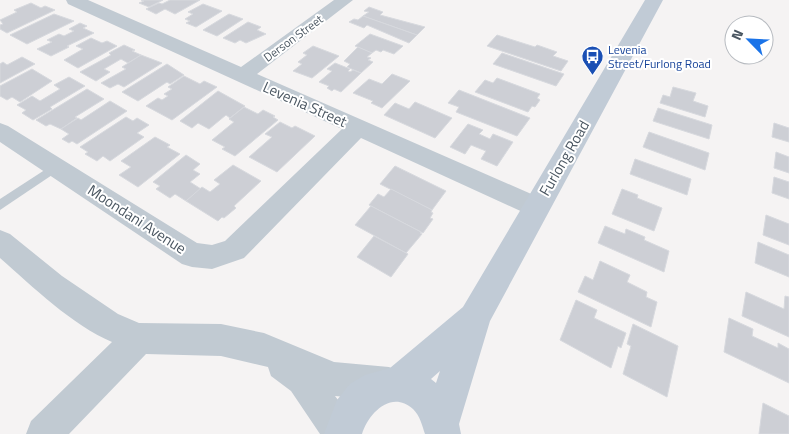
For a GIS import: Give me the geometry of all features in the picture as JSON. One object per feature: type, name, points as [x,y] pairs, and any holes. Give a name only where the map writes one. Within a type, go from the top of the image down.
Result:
[{"type":"main road","name":"Furlong Road","points":[[443,431],[475,317],[654,0]]},
{"type":"main road","name":"Furlong Road","points":[[342,434],[353,406],[363,395],[376,387],[393,384],[437,352],[475,317]]},
{"type":"main road","points":[[393,384],[408,386],[419,392],[436,410],[443,431]]},
{"type":"street","name":"Levenia Street","points":[[74,0],[536,207]]},
{"type":"street","name":"Derson Street","points":[[241,76],[345,0]]},
{"type":"street","name":"Moondani Avenue","points":[[0,131],[57,166],[192,256],[212,257],[234,250],[357,128]]},
{"type":"street","points":[[0,242],[52,285],[107,325],[139,338],[221,340],[264,348],[334,380],[393,384]]},
{"type":"street","points":[[44,434],[139,338]]},
{"type":"street","points":[[264,348],[303,379],[342,434]]},
{"type":"lane","points":[[0,205],[57,166]]},
{"type":"building","points":[[141,0],[163,0],[149,7],[139,3],[144,1]]},
{"type":"building","points":[[170,0],[200,0],[175,14],[165,9],[156,14],[146,9]]},
{"type":"building","points":[[31,3],[41,8],[45,6],[55,10],[7,33],[0,29],[0,25],[3,24],[0,20],[17,12],[14,10]]},
{"type":"building","points":[[203,4],[222,11],[196,27],[186,23],[190,21],[185,19],[193,14],[188,12]]},
{"type":"building","points":[[369,7],[383,12],[380,15],[425,27],[417,35],[363,16],[369,12],[364,11]]},
{"type":"building","points":[[54,14],[74,21],[27,44],[10,35]]},
{"type":"building","points":[[229,14],[243,19],[217,36],[203,30]]},
{"type":"building","points":[[363,16],[417,35],[409,43],[367,25],[364,28],[349,22],[354,19],[358,20]]},
{"type":"building","points":[[248,22],[261,27],[257,30],[266,34],[246,43],[240,40],[235,43],[223,38]]},
{"type":"building","points":[[80,23],[87,26],[83,28],[94,33],[51,56],[37,49],[52,42],[47,40],[59,34],[64,36],[74,31],[69,29]]},
{"type":"building","points":[[370,34],[403,46],[394,54],[383,50],[381,52],[376,50],[372,53],[355,46]]},
{"type":"building","points":[[497,35],[557,52],[553,56],[568,61],[561,71],[487,46]]},
{"type":"building","points":[[91,38],[102,43],[107,41],[117,46],[78,68],[64,60],[83,49],[76,46]]},
{"type":"building","points":[[124,45],[141,55],[128,63],[121,59],[104,69],[110,72],[96,81],[80,72],[111,55],[109,53]]},
{"type":"building","points":[[313,46],[339,56],[312,78],[293,71],[302,64],[298,62],[307,55],[303,53]]},
{"type":"building","points":[[358,47],[372,53],[367,57],[371,58],[368,60],[373,62],[361,73],[347,67],[350,64],[344,61]]},
{"type":"building","points":[[502,53],[564,74],[556,86],[493,64]]},
{"type":"building","points":[[141,55],[162,63],[124,87],[118,84],[110,88],[101,83],[126,69],[122,67]]},
{"type":"building","points":[[22,57],[35,64],[0,83],[0,64],[3,62],[7,65]]},
{"type":"building","points":[[335,63],[350,69],[348,71],[350,72],[353,70],[361,73],[341,92],[334,89],[332,91],[327,88],[329,86],[319,82],[332,71],[327,69]]},
{"type":"building","points":[[167,64],[184,75],[170,84],[167,82],[138,101],[122,92]]},
{"type":"building","points":[[32,69],[52,81],[20,102],[12,97],[7,100],[0,96],[0,86]]},
{"type":"building","points":[[392,74],[410,81],[382,108],[371,103],[373,101],[353,93],[369,79],[382,84]]},
{"type":"building","points":[[184,76],[200,84],[204,81],[217,87],[172,120],[146,106],[158,98],[162,100],[168,96],[164,94],[172,89],[168,87]]},
{"type":"building","points":[[69,77],[85,86],[50,107],[52,109],[33,120],[22,113],[26,110],[17,105],[32,96],[40,101],[60,89],[54,85]]},
{"type":"building","points":[[497,78],[540,94],[537,98],[540,100],[528,112],[475,92],[485,80],[493,83]]},
{"type":"building","points":[[673,87],[696,93],[693,101],[708,106],[705,117],[660,103],[663,95],[670,97]]},
{"type":"building","points":[[87,89],[104,99],[75,117],[77,118],[61,129],[50,124],[46,126],[36,120]]},
{"type":"building","points":[[459,90],[530,118],[517,136],[456,112],[459,107],[448,103]]},
{"type":"building","points":[[218,91],[245,106],[230,118],[226,115],[209,129],[198,123],[192,128],[180,121]]},
{"type":"building","points":[[110,101],[127,111],[77,144],[72,141],[69,143],[62,139],[69,134],[61,129],[78,118],[81,120]]},
{"type":"building","points":[[415,102],[452,118],[435,138],[384,115],[395,103],[409,109]]},
{"type":"building","points":[[244,107],[258,114],[263,110],[275,116],[273,117],[278,120],[235,156],[222,149],[225,147],[212,140],[234,122],[229,119]]},
{"type":"building","points":[[658,108],[712,125],[709,139],[653,121]]},
{"type":"building","points":[[126,117],[133,121],[137,118],[149,125],[137,133],[144,137],[110,161],[103,156],[97,161],[85,154],[88,152],[80,147]]},
{"type":"building","points":[[280,122],[292,128],[295,126],[315,136],[277,172],[249,157],[272,137],[265,134]]},
{"type":"building","points":[[774,123],[789,128],[789,142],[772,137]]},
{"type":"building","points":[[468,124],[483,130],[479,134],[490,139],[493,134],[513,142],[497,166],[481,159],[486,151],[471,145],[465,154],[450,147]]},
{"type":"building","points":[[649,132],[709,153],[705,170],[643,147]]},
{"type":"building","points":[[155,137],[170,145],[167,147],[180,154],[138,187],[119,175],[131,167],[121,161]]},
{"type":"building","points":[[776,152],[789,157],[789,173],[774,168]]},
{"type":"building","points":[[186,155],[200,164],[193,170],[200,174],[190,182],[201,189],[186,201],[175,194],[170,198],[156,189],[160,186],[153,182]]},
{"type":"building","points":[[635,159],[691,179],[687,195],[630,174]]},
{"type":"building","points":[[233,165],[261,181],[224,218],[222,217],[218,221],[186,201],[202,187],[210,192],[220,184],[214,180]]},
{"type":"building","points":[[395,166],[446,191],[432,210],[380,184]]},
{"type":"building","points":[[774,177],[789,182],[789,199],[772,193]]},
{"type":"building","points":[[391,189],[432,210],[431,212],[433,213],[430,218],[433,219],[423,233],[369,205],[378,194],[384,197]]},
{"type":"building","points":[[622,189],[638,195],[637,198],[662,208],[654,231],[612,214]]},
{"type":"building","points":[[371,206],[421,232],[422,234],[406,253],[355,225]]},
{"type":"building","points":[[766,215],[789,224],[789,245],[763,235]]},
{"type":"building","points":[[605,226],[625,234],[626,229],[645,237],[644,240],[669,251],[664,272],[598,243]]},
{"type":"building","points":[[374,236],[408,254],[391,277],[357,257]]},
{"type":"building","points":[[758,242],[789,255],[789,277],[755,263]]},
{"type":"building","points":[[600,261],[630,275],[627,282],[647,292],[646,297],[657,302],[651,327],[578,292],[585,276],[593,280]]},
{"type":"building","points":[[746,292],[784,309],[785,296],[789,297],[789,337],[742,316]]},
{"type":"building","points":[[576,300],[597,310],[594,318],[626,333],[621,348],[618,346],[611,368],[560,340]]},
{"type":"building","points":[[729,318],[753,329],[752,336],[778,348],[778,343],[789,349],[789,383],[724,352]]},
{"type":"building","points":[[633,324],[678,346],[667,397],[623,374],[631,346],[627,344]]},
{"type":"building","points":[[763,403],[789,416],[789,434],[759,434]]},
{"type":"place","name":"Levenia Street/Furlong Road","points":[[592,75]]}]
